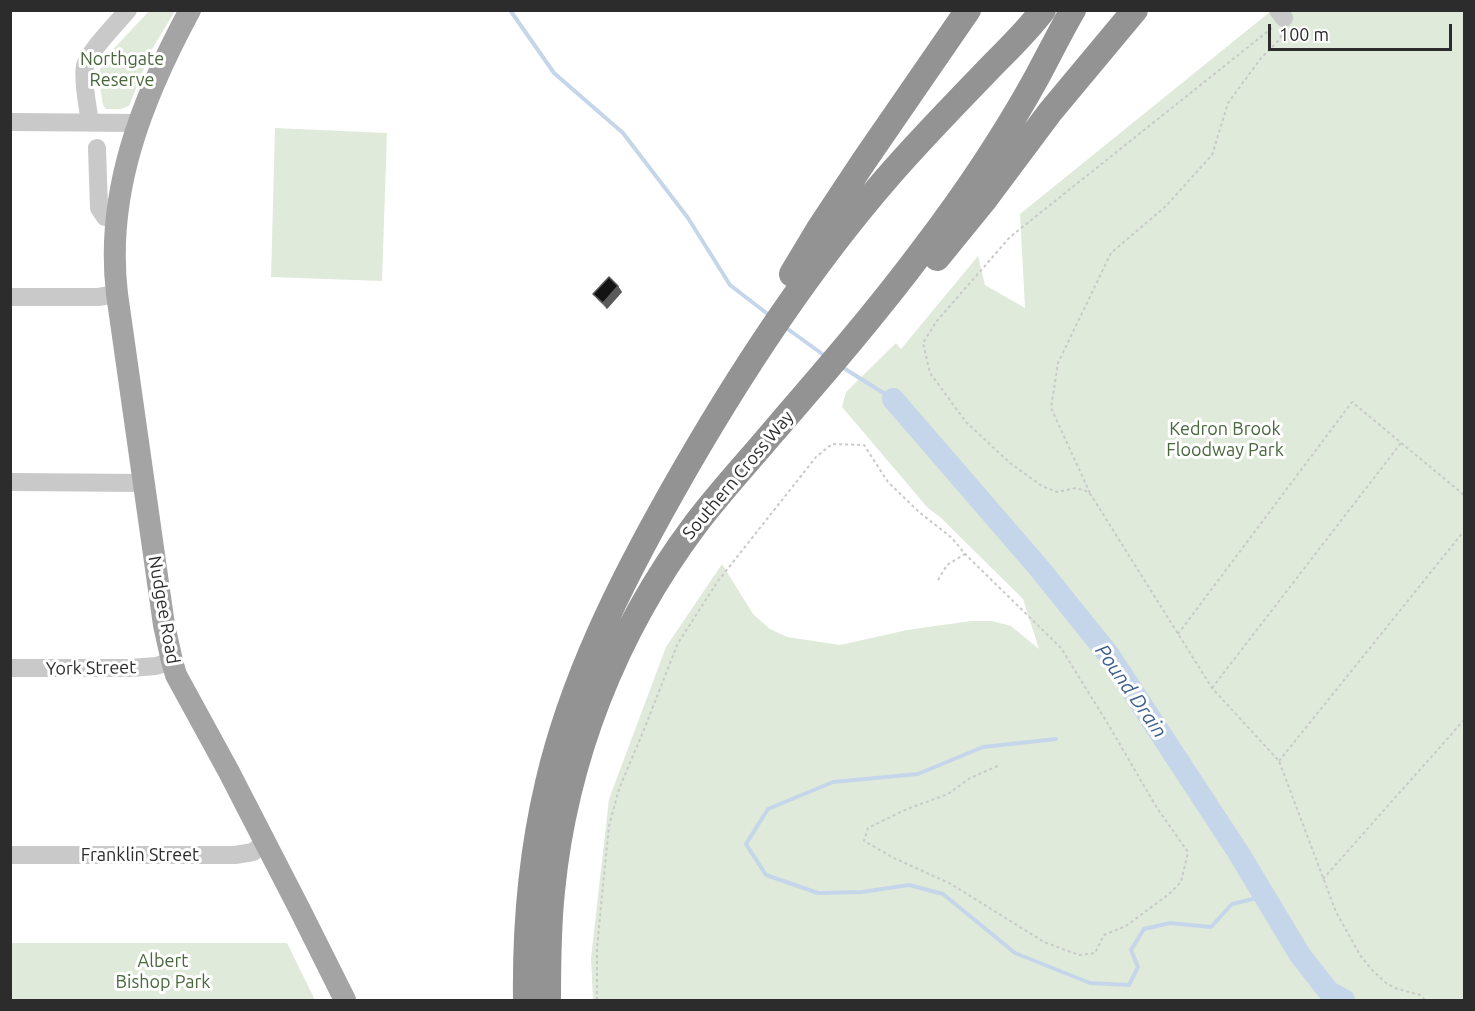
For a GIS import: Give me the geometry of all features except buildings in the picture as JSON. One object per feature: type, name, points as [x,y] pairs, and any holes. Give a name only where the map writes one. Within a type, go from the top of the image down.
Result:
[{"type":"highway","points":[[782,303],[819,229],[968,10]]},
{"type":"highway","points":[[782,303],[886,179],[1043,10]]},
{"type":"highway","name":"Southern Cross Way","points":[[548,1000],[549,924],[559,837],[565,807],[581,747],[607,676],[624,640],[656,582],[694,526],[823,374],[855,340],[963,195],[1030,88],[1072,10]]},
{"type":"highway","points":[[855,340],[940,255],[1050,112],[1136,10]]},
{"type":"highway","name":"Southern Cross Way","points":[[526,1000],[526,926],[536,841],[548,783],[578,686],[602,628],[643,544],[688,462],[782,303]]},
{"type":"main road","name":"Nudgee Road","points":[[190,10],[160,68],[130,149],[117,218],[115,261],[117,294],[164,625],[176,675],[266,843],[345,1000]]},
{"type":"street","points":[[90,122],[85,64],[97,46],[128,10]]},
{"type":"street","points":[[10,122],[138,123]]},
{"type":"street","points":[[97,148],[99,208],[105,217],[117,218]]},
{"type":"street","points":[[10,297],[98,297],[117,294]]},
{"type":"street","points":[[10,482],[144,483]]},
{"type":"street","name":"York Street","points":[[10,668],[130,668],[156,666],[172,661]]},
{"type":"street","name":"Franklin Street","points":[[10,855],[235,855],[253,852],[266,843]]},
{"type":"path","points":[[1091,495],[1076,488],[1057,492],[1042,486],[992,447],[966,422],[930,373],[923,343],[936,322],[1010,237],[1281,14],[1284,28],[1281,36],[1261,58],[1228,103],[1212,155],[1166,206],[1111,253],[1058,363],[1051,408],[1091,495],[1212,688],[1279,761],[1343,926],[1374,973],[1390,985],[1420,995],[1425,1000]]},
{"type":"path","points":[[1178,634],[1352,402],[1464,495]]},
{"type":"path","points":[[1212,688],[1401,443]]},
{"type":"path","points":[[597,1000],[597,949],[609,826],[619,789],[678,644],[718,581],[816,457],[832,444],[864,445],[888,482],[919,512],[952,538],[965,554],[1061,648],[1157,808],[1188,852],[1181,882],[1169,894],[1126,926],[1104,935],[1095,952],[1079,955],[1044,942],[951,884],[894,858],[864,841],[868,828],[907,809],[948,794],[970,778],[1000,765]]},
{"type":"path","points":[[1279,761],[1464,531]]},
{"type":"path","points":[[938,580],[947,565],[965,554]]},
{"type":"path","points":[[1323,879],[1464,720]]},
{"type":"green space","name":"Northgate Reserve","points":[[149,11],[175,11],[151,51],[129,106],[121,109],[106,109],[103,105],[98,75],[104,59]]},
{"type":"green space","name":"Kedron Brook Floodway Park","points":[[1271,11],[1464,11],[1464,1000],[593,1000],[591,958],[609,799],[666,647],[722,564],[753,614],[770,629],[787,637],[840,645],[907,630],[971,621],[992,621],[1011,626],[1039,649],[1023,599],[927,507],[842,407],[846,392],[896,343],[901,349],[978,256],[985,285],[1025,308],[1020,214]]},
{"type":"green space","points":[[275,128],[387,133],[382,281],[271,277]]},
{"type":"green space","name":"Albert Bishop Park","points":[[11,943],[287,943],[315,1000],[11,1000]]},
{"type":"waterway","points":[[510,10],[554,73],[623,133],[688,218],[730,285],[769,315]]},
{"type":"waterway","points":[[785,327],[825,356]]},
{"type":"waterway","points":[[842,367],[893,399]]},
{"type":"waterway","name":"Pound Drain","points":[[893,399],[1039,568],[1109,655],[1238,852],[1300,955],[1329,992],[1344,1000]]},
{"type":"waterway","points":[[1056,739],[983,747],[918,774],[833,782],[768,809],[746,844],[766,875],[818,893],[862,892],[909,885],[943,894],[1015,953],[1090,983],[1129,985],[1138,967],[1131,950],[1144,929],[1170,923],[1211,927],[1232,904],[1265,896]]}]
